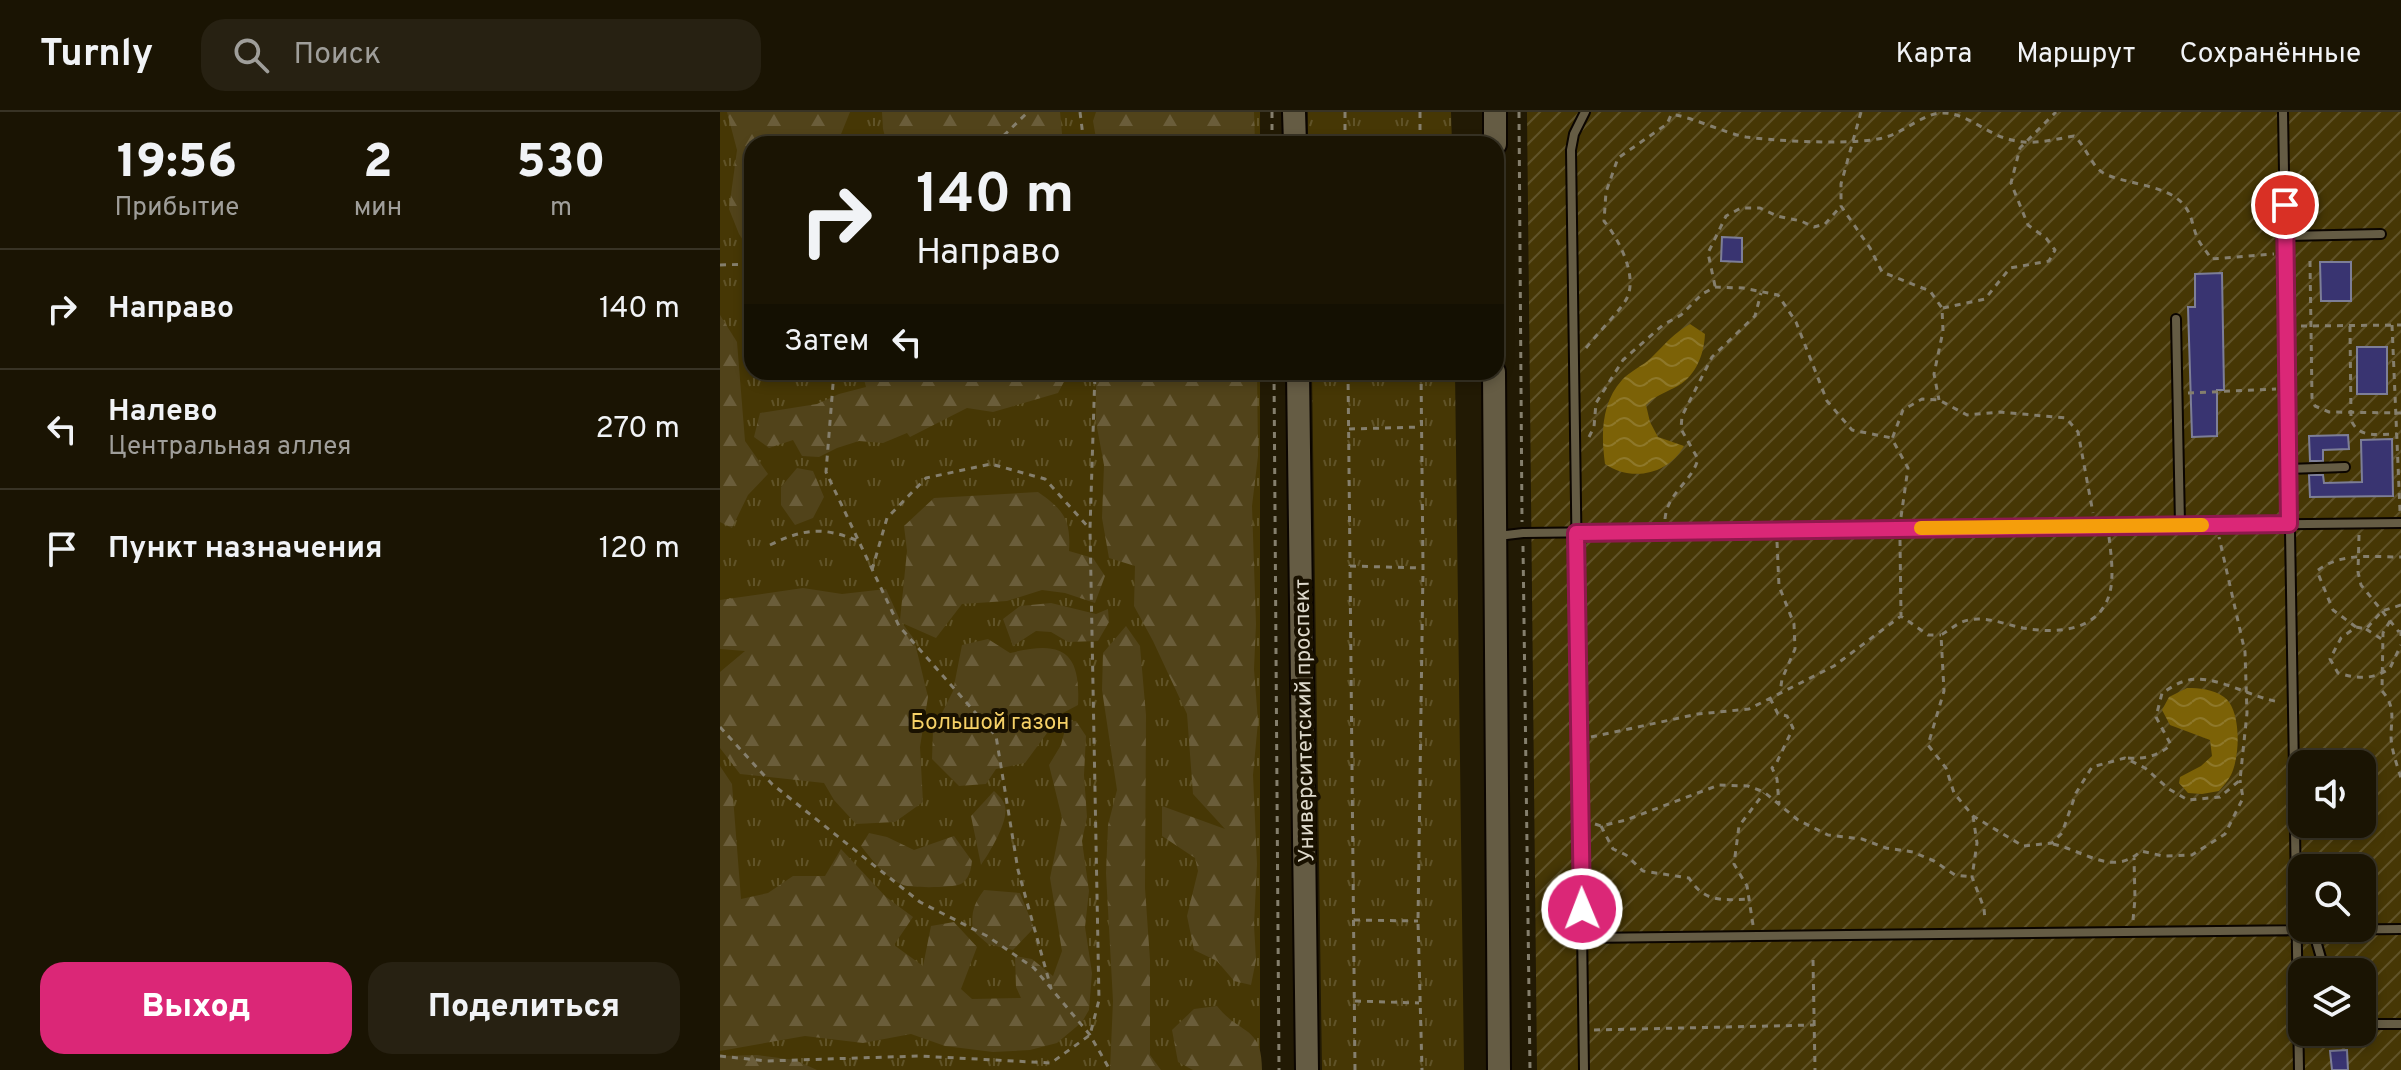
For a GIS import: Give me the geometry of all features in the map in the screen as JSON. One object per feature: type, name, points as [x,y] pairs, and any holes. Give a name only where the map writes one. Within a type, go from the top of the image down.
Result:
[{"type":"main road","points":[[1294,112],[1295,136]]},
{"type":"main road","points":[[1495,112],[1495,136]]},
{"type":"main road","name":"Университетский проспект","points":[[1298,380],[1307,1070]]},
{"type":"main road","points":[[1494,380],[1499,1070]]},
{"type":"lane","points":[[1584,1070],[1571,150],[1574,134],[1585,112]]},
{"type":"lane","points":[[2283,112],[2295,854]]},
{"type":"lane","points":[[2285,236],[2381,234]]},
{"type":"lane","points":[[2176,319],[2180,525]]},
{"type":"lane","points":[[2288,469],[2345,467]]},
{"type":"lane","points":[[1494,537],[1523,533],[2401,523]]},
{"type":"lane","points":[[2376,929],[2401,929]]},
{"type":"lane","points":[[1582,938],[2288,930]]},
{"type":"lane","points":[[2296,942],[2299,1070]]},
{"type":"lane","points":[[2376,1024],[2401,1024]]},
{"type":"path","points":[[1003,136],[1028,112]]},
{"type":"path","points":[[1080,112],[1083,136]]},
{"type":"path","points":[[1272,112],[1272,136]]},
{"type":"path","points":[[1345,112],[1345,136]]},
{"type":"path","points":[[1420,112],[1420,136]]},
{"type":"path","points":[[1519,112],[1530,1070]]},
{"type":"path","points":[[1861,112],[1841,184],[1841,206],[1870,248],[1882,272],[1930,291],[1942,308],[1943,331],[1934,374],[1939,400]]},
{"type":"path","points":[[1942,308],[1985,299],[2010,268],[2049,261],[2055,250],[2046,238],[2028,225],[2011,183],[2020,148],[2056,112]]},
{"type":"path","points":[[1574,364],[1628,297],[1628,264],[1614,232],[1604,221],[1606,192],[1618,158],[1667,124],[1671,115],[1677,114],[1714,130],[1745,137],[1882,138],[1940,113],[1961,116],[1996,135],[2024,143],[2074,136],[2086,145],[2093,163],[2104,173],[2181,201],[2193,219],[2196,236],[2211,259],[2286,253]]},
{"type":"path","points":[[1715,287],[1708,253],[1726,216],[1741,208],[1760,208],[1814,227],[1825,224],[1841,206]]},
{"type":"path","points":[[2310,261],[2312,389],[2315,406],[2322,411],[2398,413]]},
{"type":"path","points":[[720,265],[744,264]]},
{"type":"path","points":[[1575,451],[1586,442],[1594,427],[1596,403],[1623,360],[1663,325],[1681,315],[1702,294],[1715,287],[1743,288],[1778,295],[1814,363],[1827,401],[1852,430],[1892,439],[1908,468],[1899,529],[1901,616]]},
{"type":"path","points":[[1664,532],[1666,506],[1694,472],[1698,459],[1681,429],[1682,416],[1712,357],[1755,316],[1761,293]]},
{"type":"path","points":[[2392,325],[2401,523]]},
{"type":"path","points":[[2286,327],[2401,325]]},
{"type":"path","points":[[2350,326],[2351,420],[2359,432],[2365,434],[2397,434]]},
{"type":"path","points":[[833,380],[826,472],[899,626],[996,736],[1018,870],[1051,988]]},
{"type":"path","points":[[720,1056],[767,1061],[919,1056],[1051,1063],[1090,1035],[1099,1000],[1090,529],[1095,380]]},
{"type":"path","points":[[1274,380],[1279,1070]]},
{"type":"path","points":[[1348,380],[1355,1070]]},
{"type":"path","points":[[1421,380],[1423,568],[1418,921],[1422,1070]]},
{"type":"path","points":[[2178,394],[2312,389]]},
{"type":"path","points":[[1892,439],[1903,410],[1922,399],[1939,400],[1967,415],[2000,412],[2066,418],[2078,432],[2095,526]]},
{"type":"path","points":[[1348,429],[1421,427]]},
{"type":"path","points":[[872,570],[887,518],[926,478],[991,464],[1045,479],[1090,529]]},
{"type":"path","points":[[2356,627],[2341,638],[2330,659],[2338,673],[2356,679],[2383,674],[2390,668],[2401,642],[2400,631],[2361,585],[2359,523]]},
{"type":"path","points":[[1941,635],[1944,691],[1928,745],[1946,768],[1954,793],[1973,816],[2023,846],[2052,843],[2117,864],[2134,858],[2141,851],[2163,856],[2192,855],[2225,834],[2243,798],[2240,780],[2247,694],[2245,652],[2220,548],[2218,525]]},
{"type":"path","points":[[1901,616],[1928,635],[1941,635],[1964,621],[1989,619],[2022,628],[2056,632],[2081,627],[2103,609],[2110,591],[2108,526]]},
{"type":"path","points":[[770,545],[789,536],[823,530],[838,532],[858,541]]},
{"type":"path","points":[[1776,530],[1779,586],[1794,624],[1795,649],[1782,679],[1780,693]]},
{"type":"path","points":[[2383,640],[2366,629],[2356,627],[2333,610],[2317,571],[2327,563],[2359,557],[2401,557]]},
{"type":"path","points":[[1350,566],[1423,568]]},
{"type":"path","points":[[2366,629],[2382,611],[2401,605]]},
{"type":"path","points":[[1579,739],[1698,714],[1749,709],[1834,666],[1901,616]]},
{"type":"path","points":[[2390,621],[2383,633],[2382,691],[2389,698],[2394,721],[2391,734],[2401,778]]},
{"type":"path","points":[[2052,843],[2062,833],[2076,793],[2092,767],[2125,758],[2143,759],[2159,755],[2171,745],[2156,717],[2162,693],[2186,680],[2209,680],[2267,700],[2292,703]]},
{"type":"path","points":[[1770,698],[1778,714],[1787,716],[1793,728],[1772,768],[1777,779],[1779,805]]},
{"type":"path","points":[[720,727],[772,784],[920,902],[987,936],[1034,968],[1090,1035],[1110,1070]]},
{"type":"path","points":[[2395,757],[2401,756]]},
{"type":"path","points":[[2125,758],[2145,768],[2169,789],[2188,800],[2220,797],[2240,780]]},
{"type":"path","points":[[1580,821],[1601,826],[1650,812],[1719,785],[1748,786],[1764,792],[1798,820],[1828,835],[1862,839],[1886,848],[1913,852],[1955,875],[1972,877]]},
{"type":"path","points":[[1753,936],[1747,886],[1734,864],[1739,826],[1764,792]]},
{"type":"path","points":[[1973,816],[1977,843],[1972,877],[1984,908],[1986,934]]},
{"type":"path","points":[[1601,826],[1613,849],[1626,855],[1643,871],[1689,878],[1699,893],[1720,900],[1749,899]]},
{"type":"path","points":[[2131,932],[2135,899],[2134,858]]},
{"type":"path","points":[[1354,920],[1418,921]]},
{"type":"path","points":[[1813,960],[1815,1070]]},
{"type":"path","points":[[1355,1001],[1419,1003]]},
{"type":"path","points":[[1584,1030],[1814,1025]]},
{"type":"green space","name":"Большой газон","points":[[720,112],[1260,112],[1260,136],[744,136],[744,380],[1260,380],[1260,1070],[720,1070]]},
{"type":"green space","points":[[727,112],[850,112],[840,136],[744,136],[744,242],[729,209],[737,150]]},
{"type":"green space","points":[[882,112],[1060,112],[1062,136],[885,136]]},
{"type":"green space","points":[[1096,112],[1254,112],[1255,136],[1096,136],[1093,121]]},
{"type":"green space","points":[[1308,112],[1451,112],[1452,136],[1308,136]]},
{"type":"green space","points":[[1527,112],[2401,112],[2401,1070],[1537,1070]]},
{"type":"green space","points":[[720,315],[737,342],[745,441],[768,474],[748,495],[732,528],[720,522]]},
{"type":"green space","points":[[864,380],[1065,380],[1058,393],[993,412],[967,408],[910,437],[907,433],[883,443],[859,441],[819,457],[802,456],[793,440],[769,448],[754,437],[760,413],[817,404],[866,387]]},
{"type":"green space","points":[[1096,380],[1257,380],[1258,456],[1252,506],[1256,624],[1254,669],[1258,722],[1253,775],[1257,864],[1256,960],[1251,985],[1234,981],[1217,961],[1194,950],[1187,916],[1198,871],[1195,858],[1162,836],[1162,806],[1225,829],[1193,794],[1187,714],[1134,606],[1135,566],[1109,558],[1102,518],[1104,465],[1096,422]]},
{"type":"green space","points":[[1312,380],[1455,380],[1464,1070],[1322,1070]]},
{"type":"green space","points":[[797,468],[813,471],[824,497],[813,518],[795,525],[781,505],[781,487]]},
{"type":"green space","points":[[1038,492],[1054,504],[1064,517],[1069,531],[1069,551],[1093,558],[1105,576],[1095,603],[1065,593],[1042,590],[1007,601],[962,604],[936,638],[902,623],[914,639],[928,697],[920,747],[923,802],[895,822],[856,824],[834,800],[824,783],[740,774],[720,748],[720,672],[745,651],[720,649],[720,600],[803,588],[842,594],[886,589],[900,620],[907,551],[904,526],[934,498]]},
{"type":"green space","points":[[1051,603],[1096,614],[1108,609],[1109,622],[1098,641],[1068,642],[1051,632],[1036,631],[1013,646],[1003,619],[1020,606]]},
{"type":"green space","points":[[1126,626],[1140,646],[1146,715],[1145,888],[1150,960],[1150,1055],[1161,1070],[1110,1070],[1113,1001],[1106,873],[1108,825],[1117,790],[1102,690],[1103,653]]},
{"type":"green space","points":[[988,639],[1010,653],[1043,648],[1065,654],[1076,672],[1078,705],[1061,714],[1025,763],[996,769],[986,784],[959,786],[932,759],[933,731],[953,691],[962,645]]},
{"type":"green space","points":[[1076,721],[1086,736],[1084,775],[1087,817],[1082,841],[1089,891],[1085,927],[1092,973],[1089,1010],[1082,1022],[1057,1043],[1030,1050],[993,1052],[945,1046],[911,1034],[863,1043],[805,1036],[720,1051],[720,766],[732,784],[741,899],[768,893],[793,876],[825,876],[841,849],[886,897],[913,917],[894,945],[923,966],[931,926],[954,922],[977,947],[961,989],[972,999],[1021,998],[1016,987],[1015,956],[1032,959],[1053,976],[1062,951],[1050,878],[1062,818],[1049,765],[1061,745],[1067,722]]},
{"type":"green space","points":[[994,791],[1004,804],[1004,820],[981,865],[971,816]]},
{"type":"green space","points":[[869,833],[887,837],[914,850],[954,836],[972,861],[969,874],[964,882],[956,885],[903,885],[885,873],[861,846]]},
{"type":"green space","points":[[984,890],[1020,893],[1034,928],[1013,950],[988,944],[973,931],[974,909]]},
{"type":"green space","points":[[1217,1006],[1254,1038],[1261,1056],[1262,1070],[1193,1070],[1178,1062],[1172,1030],[1194,1009]]},
{"type":"green space","points":[[757,1055],[795,1060],[817,1070],[720,1070],[720,1056]]},
{"type":"water","points":[[1690,324],[1705,334],[1697,366],[1681,384],[1646,405],[1658,437],[1684,446],[1669,464],[1648,473],[1615,470],[1605,464],[1603,442],[1606,409],[1615,389],[1625,377]]},
{"type":"water","points":[[2187,688],[2220,694],[2234,712],[2238,734],[2236,757],[2231,775],[2219,791],[2188,793],[2179,783],[2180,777],[2212,756],[2210,740],[2170,725],[2162,710],[2169,697]]},
{"type":"building","points":[[1722,237],[1742,238],[1742,262],[1721,261]]},
{"type":"building","points":[[2320,262],[2351,262],[2351,301],[2321,301]]},
{"type":"building","points":[[2222,273],[2224,390],[2217,390],[2217,436],[2192,437],[2188,307],[2195,307],[2195,274]]},
{"type":"building","points":[[2357,347],[2387,347],[2387,394],[2357,394]]},
{"type":"building","points":[[2348,435],[2349,449],[2323,450],[2323,461],[2310,461],[2309,436]]},
{"type":"building","points":[[2392,439],[2393,496],[2310,497],[2309,475],[2323,475],[2324,483],[2362,482],[2361,440]]},
{"type":"building","points":[[2347,1050],[2348,1070],[2332,1070],[2330,1051]]},
{"type":"slow traffic","points":[[1921,528],[2202,525]]},
{"type":"route","points":[[1582,909],[1576,533],[2289,524],[2285,205]]}]
